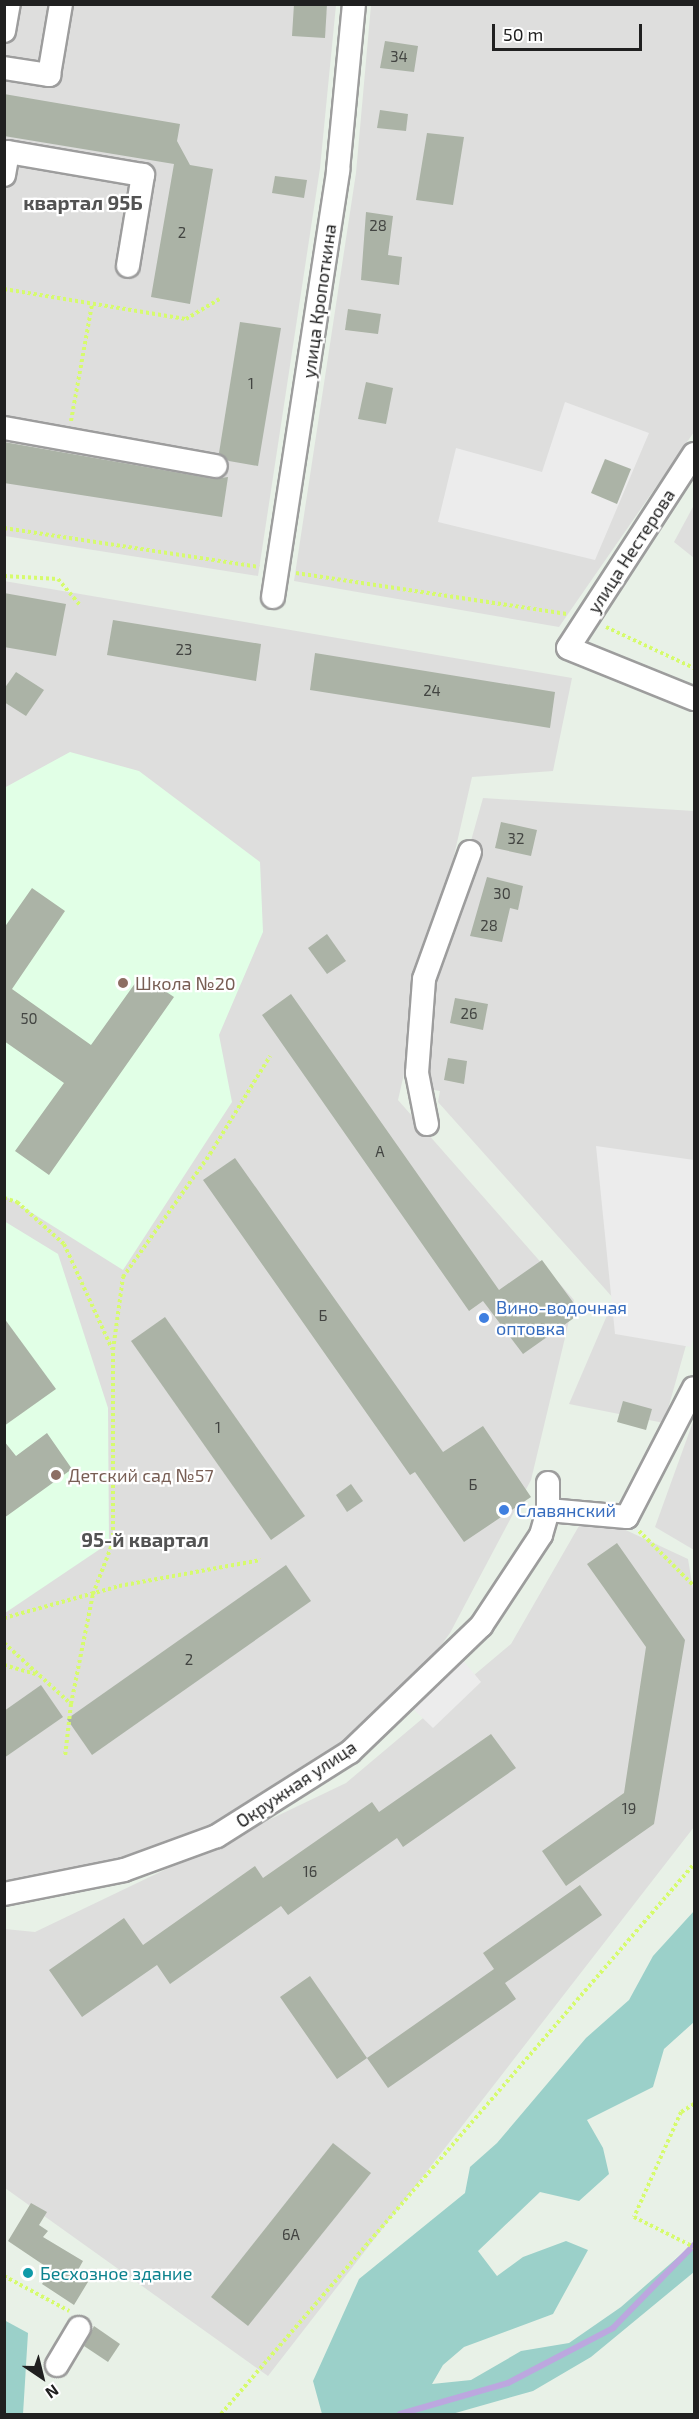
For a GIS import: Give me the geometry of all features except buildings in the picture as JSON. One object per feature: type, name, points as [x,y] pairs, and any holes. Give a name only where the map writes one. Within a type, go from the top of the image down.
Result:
[{"type":"street","points":[[4,31],[9,4]]},
{"type":"street","points":[[4,68],[49,75],[61,4]]},
{"type":"street","name":"улица Кропоткина","points":[[273,597],[338,171],[354,4]]},
{"type":"street","points":[[4,175],[8,152],[143,175],[128,266]]},
{"type":"street","points":[[4,428],[216,466]]},
{"type":"street","name":"улица Нестерова","points":[[694,454],[568,648],[694,699]]},
{"type":"street","points":[[427,1124],[417,1073],[424,979],[470,852]]},
{"type":"street","points":[[548,1510],[627,1517],[694,1388]]},
{"type":"street","name":"Окружная улица","points":[[4,1894],[124,1870],[217,1836],[350,1752],[481,1626],[541,1535],[548,1510],[548,1483]]},
{"type":"street","points":[[57,2365],[78,2328]]},
{"type":"path","points":[[4,289],[186,319],[219,299]]},
{"type":"path","points":[[68,439],[92,303]]},
{"type":"path","points":[[4,528],[586,619],[642,641],[694,668]]},
{"type":"path","points":[[4,576],[58,579],[81,606]]},
{"type":"path","points":[[65,1757],[71,1704],[93,1594],[113,1542],[113,1350],[123,1277],[210,1154],[270,1056]]},
{"type":"path","points":[[4,1198],[17,1202],[64,1244],[113,1350]]},
{"type":"path","points":[[627,1517],[653,1548],[694,1586]]},
{"type":"path","points":[[4,1618],[93,1594],[261,1560]]},
{"type":"path","points":[[4,1643],[71,1704]]},
{"type":"path","points":[[4,1665],[37,1674]]},
{"type":"path","points":[[221,2415],[694,1864]]},
{"type":"path","points":[[694,2104],[681,2112],[634,2217],[694,2247]]},
{"type":"path","points":[[4,2276],[78,2316],[78,2328]]},
{"type":"shaded area","points":[[4,5],[336,5],[320,168],[258,576],[5,536]]},
{"type":"shaded area","points":[[371,5],[694,5],[694,432],[559,627],[294,581],[356,173]]},
{"type":"shaded area","points":[[565,402],[649,433],[595,560],[438,522],[456,448],[542,472]]},
{"type":"shaded area","points":[[694,505],[694,558],[674,542]]},
{"type":"shaded area","points":[[4,581],[572,678],[553,771],[472,777],[398,1100],[574,1300],[531,1480],[450,1633],[374,1737],[171,1846],[5,1886]]},
{"type":"shaded area","name":"Школа №20","points":[[70,752],[139,771],[260,862],[263,932],[219,1035],[232,1102],[123,1270],[5,1196],[4,788]]},
{"type":"shaded area","points":[[483,798],[694,811],[694,1317],[664,1423],[569,1404],[614,1299],[438,1102],[440,1091],[428,1089],[435,969]]},
{"type":"shaded area","points":[[596,1146],[694,1160],[694,1336],[691,1347],[615,1334]]},
{"type":"shaded area","name":"Детский сад №57","points":[[4,1221],[58,1254],[108,1408],[109,1543],[5,1613]]},
{"type":"shaded area","points":[[694,1419],[694,1550],[655,1527]]},
{"type":"shaded area","points":[[587,1512],[688,1559],[694,1595],[694,1827],[268,2376],[5,2188],[5,1929],[35,1932],[346,1783],[511,1644]]},
{"type":"shaded area","points":[[461,1658],[481,1682],[433,1728],[410,1706]]},
{"type":"shaded area","points":[[694,1911],[694,2022],[664,2049],[653,2087],[587,2120],[603,2148],[609,2174],[579,2201],[540,2192],[478,2251],[497,2276],[523,2257],[566,2241],[588,2250],[553,2314],[464,2347],[443,2365],[432,2384],[471,2380],[521,2351],[569,2343],[621,2307],[694,2243],[694,2272],[591,2357],[533,2391],[452,2414],[322,2414],[313,2381],[359,2279],[465,2193],[470,2167],[497,2143],[586,2038],[629,2000],[653,1956]]},
{"type":"shaded area","points":[[4,2320],[28,2333],[23,2414],[5,2414]]},
{"type":"waterway","points":[[400,2414],[508,2383],[613,2328],[694,2245]]},
{"type":"place","name":"Школа №20","points":[[123,983]]},
{"type":"place","name":"Вино-водочная оптовка","points":[[484,1318]]},
{"type":"place","name":"Детский сад №57","points":[[56,1475]]},
{"type":"place","name":"Славянский","points":[[504,1510]]},
{"type":"place","name":"Бесхозное здание","points":[[28,2273]]},
{"type":"district","name":"квартал 95Б","points":[[83,202]]},
{"type":"district","name":"95-й квартал","points":[[145,1539]]}]
